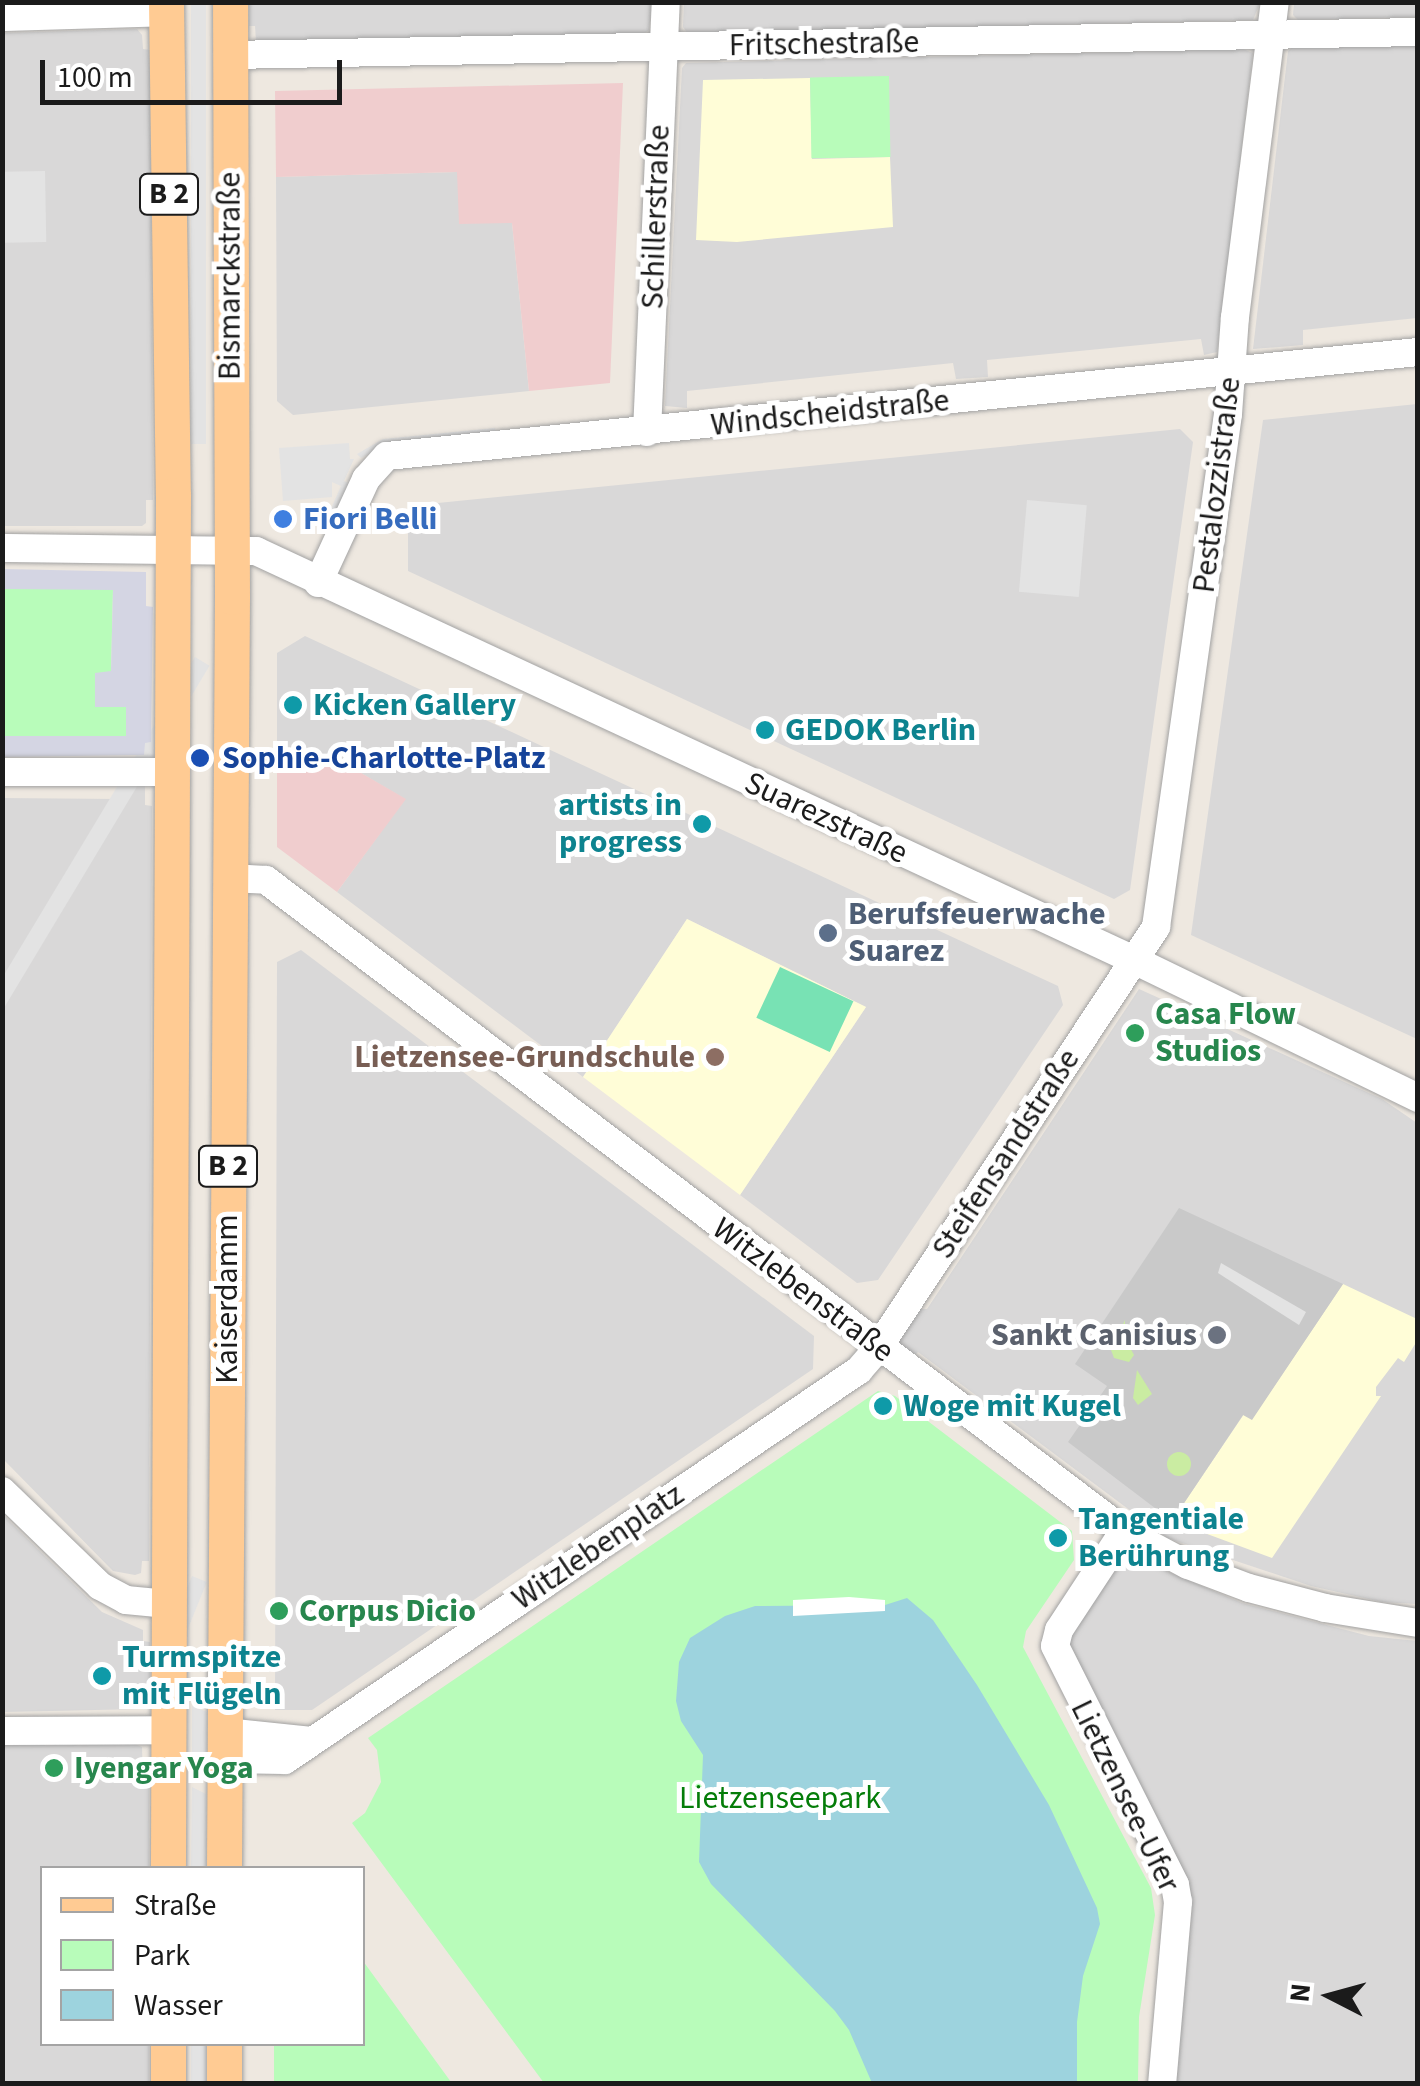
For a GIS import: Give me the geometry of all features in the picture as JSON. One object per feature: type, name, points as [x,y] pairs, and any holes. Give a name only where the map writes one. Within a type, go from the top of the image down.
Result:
[{"type":"main road","name":"Bismarckstraße","points":[[230,2],[232,550]]},
{"type":"main road","name":"Bismarckstraße","points":[[166,7],[172,549]]},
{"type":"main road","name":"B 2","points":[[170,772],[172,549]]},
{"type":"main road","name":"Kaiserdamm","points":[[224,1866],[232,550]]},
{"type":"main road","name":"Kaiserdamm","points":[[168,1866],[170,772]]},
{"type":"main road","points":[[168,2046],[168,2084]]},
{"type":"main road","points":[[224,2046],[224,2084]]},
{"type":"street","name":"Schillerstraße","points":[[646,432],[666,2]]},
{"type":"street","name":"Pestalozzistraße","points":[[1134,960],[1156,927],[1232,372],[1276,2]]},
{"type":"street","points":[[2,16],[166,7]]},
{"type":"street","name":"Fritschestraße","points":[[230,55],[1418,32]]},
{"type":"street","name":"Windscheidstraße","points":[[318,583],[366,479],[387,456],[1418,352]]},
{"type":"street","name":"Suarezstraße","points":[[2,548],[256,551],[1134,960],[1418,1098]]},
{"type":"street","points":[[2,772],[170,772]]},
{"type":"street","name":"Witzlebenstraße","points":[[230,878],[266,880],[1124,1531],[1188,1565],[1248,1588],[1325,1608],[1418,1623]]},
{"type":"street","name":"Steifensandstraße","points":[[878,1348],[1134,960]]},
{"type":"street","name":"Witzlebenplatz","points":[[225,1745],[312,1740],[859,1370],[878,1348]]},
{"type":"street","points":[[2,1491],[100,1586],[126,1600],[168,1604]]},
{"type":"street","name":"Lietzensee-Ufer","points":[[1124,1531],[1059,1630],[1055,1646],[1060,1664],[1176,1885],[1178,1902],[1162,2084]]},
{"type":"street","points":[[2,1731],[168,1730]]},
{"type":"shaded area","points":[[684,2],[1260,3],[1253,20],[688,34],[683,27]]},
{"type":"shaded area","points":[[191,3],[206,3],[206,444],[191,444]]},
{"type":"shaded area","points":[[249,3],[652,3],[649,30],[643,34],[256,41],[255,26],[249,26]]},
{"type":"shaded area","points":[[1294,3],[1417,3],[1417,17],[1298,20],[1293,15]]},
{"type":"shaded area","points":[[137,29],[142,35],[143,49],[150,50],[153,500],[146,500],[146,523],[142,526],[3,526],[2,33]]},
{"type":"shaded area","points":[[1417,43],[1417,318],[1303,330],[1303,345],[1253,349],[1288,51],[1293,47]]},
{"type":"shaded area","points":[[1243,49],[1253,53],[1217,352],[1204,355],[1201,339],[987,360],[988,377],[956,379],[953,363],[687,391],[687,408],[665,406],[682,68],[686,63]]},
{"type":"shaded area","points":[[810,78],[812,159],[890,157],[893,227],[737,242],[696,240],[703,80]]},
{"type":"shaded area","points":[[623,83],[610,383],[529,391],[512,223],[459,224],[457,172],[276,177],[275,91]]},
{"type":"shaded area","points":[[45,171],[46,242],[4,243],[3,172]]},
{"type":"shaded area","points":[[457,172],[512,223],[529,391],[293,415],[277,401],[276,177]]},
{"type":"shaded area","points":[[1418,404],[1417,1039],[1191,935],[1263,420]]},
{"type":"shaded area","points":[[495,428],[496,434],[386,445],[361,458],[357,454],[383,439]]},
{"type":"shaded area","points":[[1180,429],[1193,442],[1130,890],[1114,899],[408,571],[408,506]]},
{"type":"shaded area","points":[[349,443],[350,459],[354,459],[344,481],[350,484],[327,532],[322,529],[341,486],[332,482],[332,497],[283,501],[279,448]]},
{"type":"shaded area","points":[[1027,500],[1087,505],[1079,597],[1019,592]]},
{"type":"shaded area","name":"Sophie-Charlotte-Platz","points":[[3,569],[146,572],[146,606],[153,607],[151,742],[145,743],[144,755],[3,757],[3,736],[126,736],[126,707],[95,707],[95,673],[111,671],[113,590],[3,589]]},
{"type":"shaded area","points":[[305,636],[1058,986],[1063,1005],[878,1280],[857,1283],[740,1195],[866,1007],[687,919],[583,1077],[337,892],[405,799],[337,759],[277,759],[277,653]]},
{"type":"shaded area","points":[[195,657],[210,666],[2,1011],[2,978]]},
{"type":"shaded area","points":[[277,759],[337,759],[406,799],[337,892],[277,847]]},
{"type":"shaded area","points":[[145,783],[145,805],[152,806],[149,1561],[142,1561],[141,1573],[135,1575],[113,1571],[3,1459],[2,798],[117,799],[118,784]]},
{"type":"shaded area","name":"Lietzensee-Grundschule","points":[[687,919],[866,1007],[740,1195],[583,1077]]},
{"type":"shaded area","points":[[301,950],[814,1336],[813,1369],[312,1710],[275,1710],[277,962]]},
{"type":"shaded area","points":[[1139,989],[1382,1099],[1417,1123],[1417,1604],[1382,1602],[1311,1586],[1167,1538],[918,1352],[915,1355],[898,1343],[897,1335],[915,1309],[927,1309]]},
{"type":"shaded area","points":[[1179,1208],[1343,1284],[1252,1420],[1243,1415],[1172,1521],[1068,1442],[1107,1386],[1075,1364]]},
{"type":"shaded area","points":[[1221,1263],[1306,1312],[1299,1325],[1218,1273]]},
{"type":"shaded area","points":[[1343,1284],[1417,1319],[1417,1341],[1404,1362],[1398,1358],[1376,1387],[1376,1396],[1381,1396],[1272,1558],[1172,1521],[1244,1414],[1252,1419]]},
{"type":"shaded area","points":[[2,1514],[102,1612],[143,1630],[143,1641],[150,1642],[150,1686],[143,1686],[141,1709],[3,1712]]},
{"type":"shaded area","points":[[1123,1558],[1136,1558],[1242,1603],[1369,1636],[1417,1641],[1417,2083],[1174,2083],[1192,1909],[1187,1879],[1066,1639]]},
{"type":"shaded area","points":[[192,1576],[207,1582],[168,1679],[153,1673]]},
{"type":"shaded area","points":[[192,1706],[207,1712],[207,1767],[192,1761]]},
{"type":"shaded area","points":[[3,1745],[142,1747],[143,1779],[149,1780],[149,1866],[40,1866],[40,2046],[149,2046],[149,2083],[3,2083]]},
{"type":"shaded area","points":[[192,1787],[206,1794],[206,1866],[191,1866]]},
{"type":"shaded area","points":[[191,2046],[206,2046],[206,2083],[191,2083]]},
{"type":"green space","points":[[889,76],[890,157],[811,158],[810,77]]},
{"type":"green space","points":[[2,589],[113,589],[111,672],[96,707],[126,706],[126,736],[3,736]]},
{"type":"green space","points":[[780,967],[853,1001],[830,1052],[756,1018]]},
{"type":"green space","points":[[1125,1320],[1125,1338],[1134,1355],[1129,1362],[1114,1358],[1111,1350]]},
{"type":"green space","points":[[1137,1370],[1152,1394],[1138,1405],[1133,1398]]},
{"type":"green space","name":"Lietzenseepark","points":[[878,1391],[895,1396],[1072,1531],[1074,1560],[1026,1631],[1023,1647],[1151,1888],[1155,1915],[1139,2017],[1138,2083],[544,2083],[352,1823],[365,1813],[381,1782],[377,1750],[368,1738]]},
{"type":"green space","points":[[1179,1452],[1191,1464],[1179,1476],[1167,1464]]},
{"type":"green space","points":[[365,1964],[452,2083],[274,2083],[274,2046],[365,2046]]},
{"type":"water","points":[[907,1598],[933,1620],[977,1685],[1049,1805],[1097,1908],[1100,1924],[1083,1976],[1077,2022],[1077,2083],[872,2083],[849,2030],[835,2011],[711,1884],[699,1862],[703,1755],[681,1721],[676,1701],[679,1662],[690,1638],[725,1616],[755,1606],[885,1605]]},
{"type":"pier","points":[[793,1600],[885,1600],[885,1611],[793,1616]]},
{"type":"place","name":"Fiori Belli","points":[[283,519]]},
{"type":"place","name":"Kicken Gallery","points":[[293,705]]},
{"type":"place","name":"GEDOK Berlin","points":[[765,730]]},
{"type":"place","name":"Sophie-Charlotte-Platz","points":[[200,758]]},
{"type":"place","name":"artists in progress","points":[[702,824]]},
{"type":"place","name":"Berufsfeuerwache Suarez","points":[[828,933]]},
{"type":"place","name":"Casa Flow Studios","points":[[1135,1033]]},
{"type":"place","name":"Lietzensee-Grundschule","points":[[715,1057]]},
{"type":"place","name":"Sankt Canisius","points":[[1217,1335]]},
{"type":"place","name":"Woge mit Kugel","points":[[883,1406]]},
{"type":"place","name":"Tangentiale Berührung","points":[[1058,1538]]},
{"type":"place","name":"Corpus Dicio","points":[[279,1611]]},
{"type":"place","name":"Turmspitze mit Flügeln","points":[[102,1676]]},
{"type":"place","name":"Iyengar Yoga","points":[[54,1768]]}]
